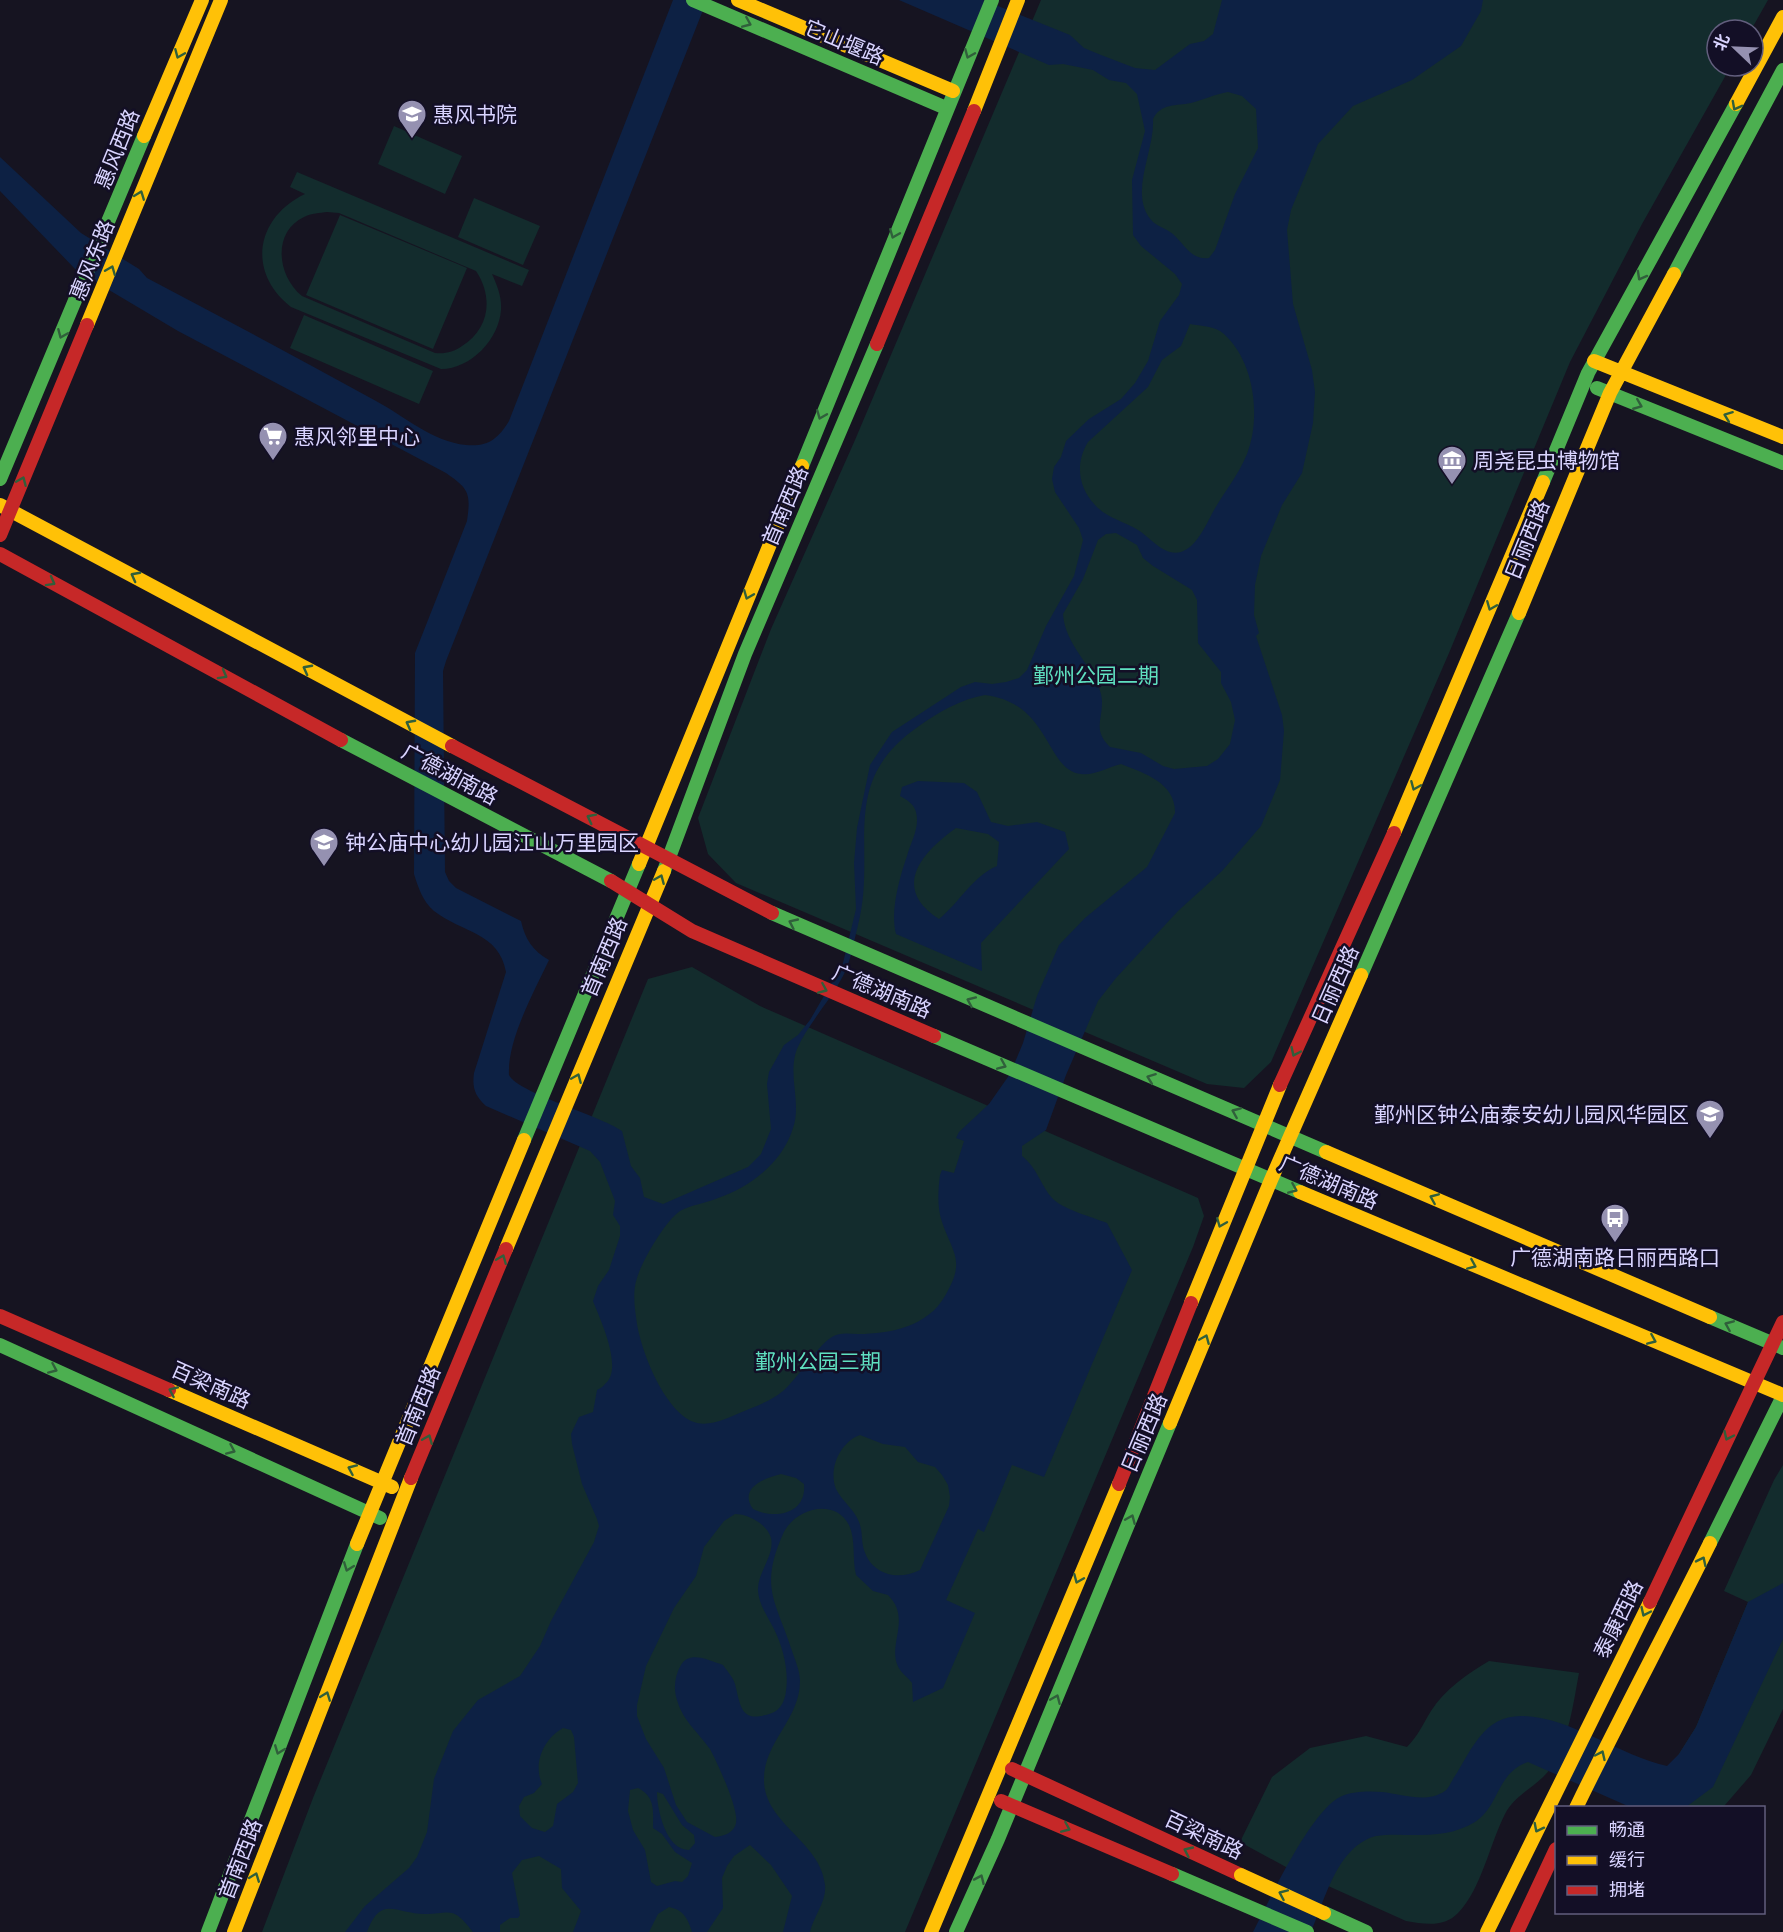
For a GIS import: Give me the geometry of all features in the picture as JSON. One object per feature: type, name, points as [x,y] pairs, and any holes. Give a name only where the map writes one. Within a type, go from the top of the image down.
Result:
[{"type":"main road","name":"惠风西路","points":[[0,479],[104,238],[202,0]]},
{"type":"main road","name":"惠风东路","points":[[0,535],[5,507],[102,290],[221,0]]},
{"type":"main road","name":"它山堰路","points":[[693,0],[946,108]]},
{"type":"main road","name":"它山堰路","points":[[738,0],[953,91]]},
{"type":"main road","name":"首南西路","points":[[208,1932],[369,1513],[628,890],[992,0]]},
{"type":"main road","name":"首南西路","points":[[234,1932],[405,1493],[669,858],[745,654],[941,194],[1018,0]]},
{"type":"main road","name":"日丽西路","points":[[931,1932],[1114,1493],[1243,1168],[1347,942],[1468,663],[1584,382],[1783,17]]},
{"type":"main road","name":"日丽西路","points":[[956,1932],[1025,1774],[1271,1180],[1508,641],[1610,393],[1783,70]]},
{"type":"main road","points":[[1594,361],[1620,374],[1783,437]]},
{"type":"main road","points":[[1584,382],[1783,463]]},
{"type":"main road","name":"广德湖南路","points":[[5,507],[358,697],[788,921],[1128,1069],[1262,1123],[1777,1345]]},
{"type":"main road","name":"广德湖南路","points":[[0,554],[357,749],[628,890],[692,932],[1180,1142],[1783,1395]]},
{"type":"main road","name":"百梁南路","points":[[0,1316],[405,1493]]},
{"type":"main road","name":"泰康西路","points":[[1487,1932],[1593,1715],[1623,1659],[1753,1383],[1777,1345],[1783,1322]]},
{"type":"main road","points":[[0,1345],[393,1523]]},
{"type":"main road","points":[[1577,1806],[1616,1724],[1666,1633],[1783,1395]]},
{"type":"main road","name":"百梁南路","points":[[1001,1764],[1366,1932]]},
{"type":"main road","points":[[988,1796],[1307,1932]]},
{"type":"main road","points":[[1517,1932],[1555,1853]]},
{"type":"green space","name":"鄞州公园二期","points":[[1041,0],[1768,0],[1758,18],[1705,18],[1705,78],[1724,78],[1642,224],[1570,362],[1449,653],[1271,1062],[1244,1088],[1207,1084],[736,883],[708,854],[698,818],[771,629],[855,440]]},
{"type":"green space","points":[[394,126],[462,156],[445,194],[378,164]]},
{"type":"green space","points":[[297,172],[529,270],[522,286],[492,274],[499,291],[501,305],[495,331],[482,350],[473,358],[452,368],[441,369],[291,307],[277,293],[268,278],[263,263],[263,247],[267,231],[276,217],[288,204],[305,194],[290,187]],"holes":[[[316,213],[339,213],[476,271],[482,281],[487,302],[483,322],[471,339],[453,351],[435,353],[302,296],[287,277],[283,266],[283,243],[287,233],[294,224],[307,216]]]},
{"type":"green space","points":[[474,198],[540,226],[523,265],[458,237]]},
{"type":"green space","points":[[340,215],[467,268],[433,349],[306,295]]},
{"type":"green space","points":[[304,315],[433,371],[419,404],[290,348]]},
{"type":"green space","name":"鄞州公园三期","points":[[692,967],[760,1006],[1198,1198],[1204,1216],[905,1932],[262,1932],[313,1798],[648,979]]},
{"type":"green space","points":[[1783,1465],[1783,1709],[1751,1775],[1725,1805],[1657,1806],[1679,1754],[1696,1727],[1748,1602],[1724,1591]]},
{"type":"green space","points":[[1489,1661],[1579,1673],[1569,1722],[1556,1758],[1545,1775],[1509,1807],[1473,1892],[1452,1918],[1434,1924],[1406,1921],[1286,1867],[1240,1842],[1272,1777],[1310,1748],[1366,1736],[1407,1747],[1443,1696]]},
{"type":"water","points":[[673,0],[707,0],[443,671],[445,872],[449,881],[456,888],[521,921],[530,944],[549,960],[517,1032],[512,1047],[509,1075],[515,1082],[527,1089],[622,1131],[631,1166],[640,1178],[644,1197],[663,1204],[748,1167],[761,1154],[771,1129],[767,1084],[769,1072],[784,1045],[798,1035],[810,1020],[843,963],[856,909],[854,863],[857,828],[870,765],[892,732],[961,687],[975,682],[992,684],[1006,682],[1019,678],[1027,670],[1046,626],[1074,576],[1083,540],[1079,528],[1055,492],[1052,479],[1054,467],[1061,457],[1066,441],[1089,419],[1121,399],[1135,383],[1148,361],[1160,321],[1179,295],[1182,284],[1175,274],[1141,246],[1133,235],[1132,180],[1145,131],[1137,94],[1126,83],[1109,80],[1093,70],[1063,64],[1049,65],[899,0],[983,0],[1070,35],[1084,48],[1101,55],[1135,68],[1155,70],[1190,44],[1204,41],[1213,34],[1222,0],[1483,0],[1481,11],[1461,46],[1412,80],[1353,106],[1318,144],[1291,210],[1287,230],[1293,304],[1312,370],[1315,392],[1313,423],[1302,473],[1282,505],[1261,556],[1255,585],[1254,615],[1259,633],[1256,636],[1282,715],[1284,731],[1280,780],[1261,826],[1222,871],[1178,911],[1116,978],[1098,1001],[1066,1075],[1046,1130],[1022,1146],[1022,1156],[1032,1166],[1052,1198],[1070,1209],[1107,1223],[1132,1270],[1044,1477],[1012,1465],[984,1532],[978,1529],[946,1600],[975,1613],[943,1688],[913,1702],[912,1683],[900,1670],[895,1656],[899,1621],[895,1604],[888,1595],[873,1591],[856,1575],[851,1531],[842,1516],[824,1509],[805,1513],[788,1525],[776,1552],[772,1568],[772,1594],[800,1681],[794,1708],[769,1754],[764,1781],[773,1809],[814,1857],[821,1870],[825,1891],[810,1932],[783,1932],[792,1896],[771,1865],[750,1845],[734,1856],[727,1866],[722,1878],[723,1908],[707,1932],[692,1932],[685,1916],[669,1907],[658,1914],[649,1932],[573,1932],[581,1911],[562,1888],[561,1869],[539,1856],[522,1860],[512,1873],[520,1915],[500,1925],[500,1932],[473,1932],[461,1918],[452,1913],[425,1914],[390,1909],[378,1913],[367,1932],[345,1932],[365,1906],[409,1868],[417,1857],[427,1832],[434,1779],[453,1731],[478,1700],[520,1676],[540,1646],[594,1542],[599,1526],[582,1484],[571,1434],[579,1417],[593,1412],[597,1390],[610,1377],[612,1367],[609,1344],[593,1301],[598,1286],[609,1270],[620,1236],[620,1226],[613,1215],[615,1201],[600,1162],[590,1151],[486,1106],[479,1099],[473,1083],[474,1073],[506,972],[502,959],[488,941],[445,918],[430,907],[421,894],[414,874],[415,653],[467,521],[469,504],[467,492],[460,483],[446,473],[178,331],[77,271],[0,191],[0,157],[81,233],[139,269],[147,278],[387,407],[430,434],[454,443],[480,445],[501,433],[509,421]],"holes":[[[1228,92],[1242,96],[1256,109],[1258,148],[1235,194],[1215,250],[1209,258],[1203,258],[1194,255],[1173,234],[1153,222],[1142,199],[1142,186],[1153,132],[1153,119],[1156,114],[1169,106],[1191,103]],[[1190,324],[1220,331],[1243,360],[1249,375],[1254,408],[1251,440],[1240,469],[1197,540],[1187,549],[1175,553],[1163,549],[1138,530],[1110,516],[1095,505],[1085,491],[1080,475],[1081,458],[1088,442],[1148,387],[1162,360],[1181,346]],[[1116,533],[1137,545],[1143,558],[1192,590],[1197,600],[1198,643],[1221,672],[1221,683],[1231,702],[1235,720],[1230,744],[1218,759],[1207,766],[1174,769],[1163,766],[1141,753],[1110,747],[1101,734],[1101,694],[1069,636],[1063,614],[1083,579],[1098,540],[1106,534]],[[985,695],[1007,701],[1023,710],[1035,722],[1060,761],[1069,770],[1081,774],[1096,773],[1121,764],[1139,771],[1164,787],[1174,803],[1175,813],[1147,867],[1085,918],[1059,945],[1037,996],[1023,1043],[1010,1074],[989,1104],[959,1132],[956,1138],[964,1141],[954,1173],[942,1170],[938,1199],[940,1216],[956,1258],[956,1265],[951,1284],[938,1306],[919,1321],[896,1330],[871,1334],[835,1335],[774,1398],[720,1421],[697,1423],[686,1418],[675,1408],[657,1382],[644,1351],[637,1324],[634,1301],[635,1284],[649,1252],[674,1216],[684,1209],[714,1200],[742,1187],[764,1172],[782,1152],[795,1118],[793,1069],[797,1049],[843,976],[854,944],[863,896],[868,793],[877,770],[893,748],[919,726],[959,703]],[[860,1435],[883,1444],[905,1447],[918,1462],[935,1467],[948,1485],[949,1506],[920,1570],[903,1575],[887,1574],[873,1565],[868,1558],[863,1547],[859,1522],[836,1489],[834,1481],[835,1465],[847,1444]],[[781,1474],[796,1478],[804,1484],[804,1494],[795,1508],[788,1512],[780,1514],[762,1512],[753,1509],[749,1502],[751,1490],[761,1481]],[[735,1514],[746,1516],[766,1528],[772,1544],[758,1584],[758,1591],[762,1606],[780,1643],[787,1675],[784,1701],[780,1707],[775,1712],[754,1716],[744,1712],[734,1681],[723,1665],[695,1657],[685,1661],[679,1669],[675,1686],[680,1707],[687,1720],[710,1749],[727,1786],[736,1816],[736,1823],[731,1832],[715,1837],[687,1822],[676,1805],[664,1768],[646,1739],[637,1716],[637,1705],[646,1666],[674,1608],[696,1576],[704,1547],[724,1521]],[[563,1728],[571,1730],[574,1737],[578,1783],[573,1792],[557,1804],[553,1826],[545,1832],[532,1828],[520,1816],[519,1806],[524,1797],[534,1793],[542,1784],[539,1776],[539,1760],[550,1739]],[[638,1788],[651,1800],[653,1828],[662,1834],[675,1852],[692,1863],[688,1876],[682,1882],[675,1881],[657,1886],[651,1882],[645,1850],[633,1830],[628,1811],[630,1790]],[[657,1792],[663,1794],[682,1825],[694,1835],[695,1843],[689,1850],[674,1843],[664,1828]]]},
{"type":"water","points":[[918,781],[964,783],[977,792],[991,822],[1008,826],[1037,822],[1065,832],[1069,849],[981,943],[982,971],[896,934],[894,916],[896,895],[917,824],[914,807],[900,796],[902,787]],"holes":[[[956,828],[988,834],[999,842],[997,866],[988,870],[973,883],[939,919],[925,907],[916,895],[914,883],[916,871],[932,848]]]},
{"type":"water","points":[[1783,1583],[1783,1639],[1713,1787],[1687,1806],[1628,1806],[1528,1762],[1510,1774],[1483,1815],[1468,1826],[1437,1834],[1376,1836],[1351,1851],[1342,1862],[1327,1890],[1311,1932],[1253,1932],[1304,1837],[1330,1804],[1342,1796],[1362,1792],[1382,1792],[1422,1798],[1438,1795],[1448,1788],[1480,1736],[1488,1728],[1508,1717],[1521,1716],[1557,1722],[1631,1754],[1667,1766],[1679,1754],[1696,1727],[1748,1602]]},
{"type":"traffic: fast","points":[[693,0],[946,108]]},
{"type":"traffic: fast","points":[[802,466],[992,0]]},
{"type":"traffic: fast","points":[[1674,274],[1783,70]]},
{"type":"traffic: fast","points":[[1543,482],[1588,373],[1736,104]]},
{"type":"traffic: fast","points":[[0,479],[144,136]]},
{"type":"traffic: fast","points":[[664,871],[745,654],[877,344]]},
{"type":"traffic: fast","points":[[1597,388],[1783,463]]},
{"type":"traffic: fast","points":[[1361,975],[1519,613]]},
{"type":"traffic: fast","points":[[341,740],[611,881]]},
{"type":"traffic: fast","points":[[524,1140],[639,864]]},
{"type":"traffic: fast","points":[[772,913],[1326,1152]]},
{"type":"traffic: fast","points":[[934,1036],[1300,1192]]},
{"type":"traffic: fast","points":[[1710,1317],[1783,1348]]},
{"type":"traffic: fast","points":[[0,1345],[380,1518]]},
{"type":"traffic: fast","points":[[1710,1543],[1783,1396]]},
{"type":"traffic: fast","points":[[956,1932],[998,1839],[1170,1423]]},
{"type":"traffic: fast","points":[[208,1932],[357,1544]]},
{"type":"traffic: fast","points":[[1172,1874],[1307,1932]]},
{"type":"traffic: fast","points":[[1324,1913],[1366,1932]]},
{"type":"traffic: slow","points":[[144,136],[202,0]]},
{"type":"traffic: slow","points":[[87,325],[221,0]]},
{"type":"traffic: slow","points":[[738,0],[953,91]]},
{"type":"traffic: slow","points":[[974,111],[1018,0]]},
{"type":"traffic: slow","points":[[1736,104],[1783,17]]},
{"type":"traffic: slow","points":[[1519,613],[1610,393],[1674,274]]},
{"type":"traffic: slow","points":[[1594,361],[1783,437]]},
{"type":"traffic: slow","points":[[639,864],[802,466]]},
{"type":"traffic: slow","points":[[1394,833],[1543,482]]},
{"type":"traffic: slow","points":[[0,505],[452,746]]},
{"type":"traffic: slow","points":[[506,1249],[664,871]]},
{"type":"traffic: slow","points":[[1170,1423],[1271,1180],[1361,975]]},
{"type":"traffic: slow","points":[[1191,1303],[1280,1085]]},
{"type":"traffic: slow","points":[[357,1544],[524,1140]]},
{"type":"traffic: slow","points":[[1326,1152],[1710,1317]]},
{"type":"traffic: slow","points":[[1300,1192],[1783,1395]]},
{"type":"traffic: slow","points":[[169,1390],[392,1487]]},
{"type":"traffic: slow","points":[[234,1932],[411,1478]]},
{"type":"traffic: slow","points":[[931,1932],[1119,1484]]},
{"type":"traffic: slow","points":[[1577,1806],[1710,1543]]},
{"type":"traffic: slow","points":[[1487,1932],[1650,1602]]},
{"type":"traffic: slow","points":[[1241,1875],[1324,1913]]},
{"type":"traffic: jam","points":[[877,344],[974,111]]},
{"type":"traffic: jam","points":[[0,535],[87,325]]},
{"type":"traffic: jam","points":[[0,554],[341,740]]},
{"type":"traffic: jam","points":[[452,746],[772,913]]},
{"type":"traffic: jam","points":[[1280,1085],[1394,833]]},
{"type":"traffic: jam","points":[[611,881],[692,931],[934,1036]]},
{"type":"traffic: jam","points":[[411,1478],[506,1249]]},
{"type":"traffic: jam","points":[[1119,1484],[1191,1303]]},
{"type":"traffic: jam","points":[[0,1316],[169,1390]]},
{"type":"traffic: jam","points":[[1650,1602],[1783,1322]]},
{"type":"traffic: jam","points":[[1012,1769],[1241,1875]]},
{"type":"traffic: jam","points":[[1001,1801],[1172,1874]]},
{"type":"traffic: jam","points":[[1517,1932],[1555,1851]]},
{"type":"place","name":"惠风书院","points":[[412,140]]},
{"type":"place","name":"惠风邻里中心","points":[[273,462]]},
{"type":"place","name":"周尧昆虫博物馆","points":[[1452,486]]},
{"type":"place","name":"钟公庙中心幼儿园江山万里园区","points":[[324,868]]},
{"type":"place","name":"鄞州区钟公庙泰安幼儿园风华园区","points":[[1710,1140]]},
{"type":"place","name":"广德湖南路日丽西路口","points":[[1615,1244]]}]
